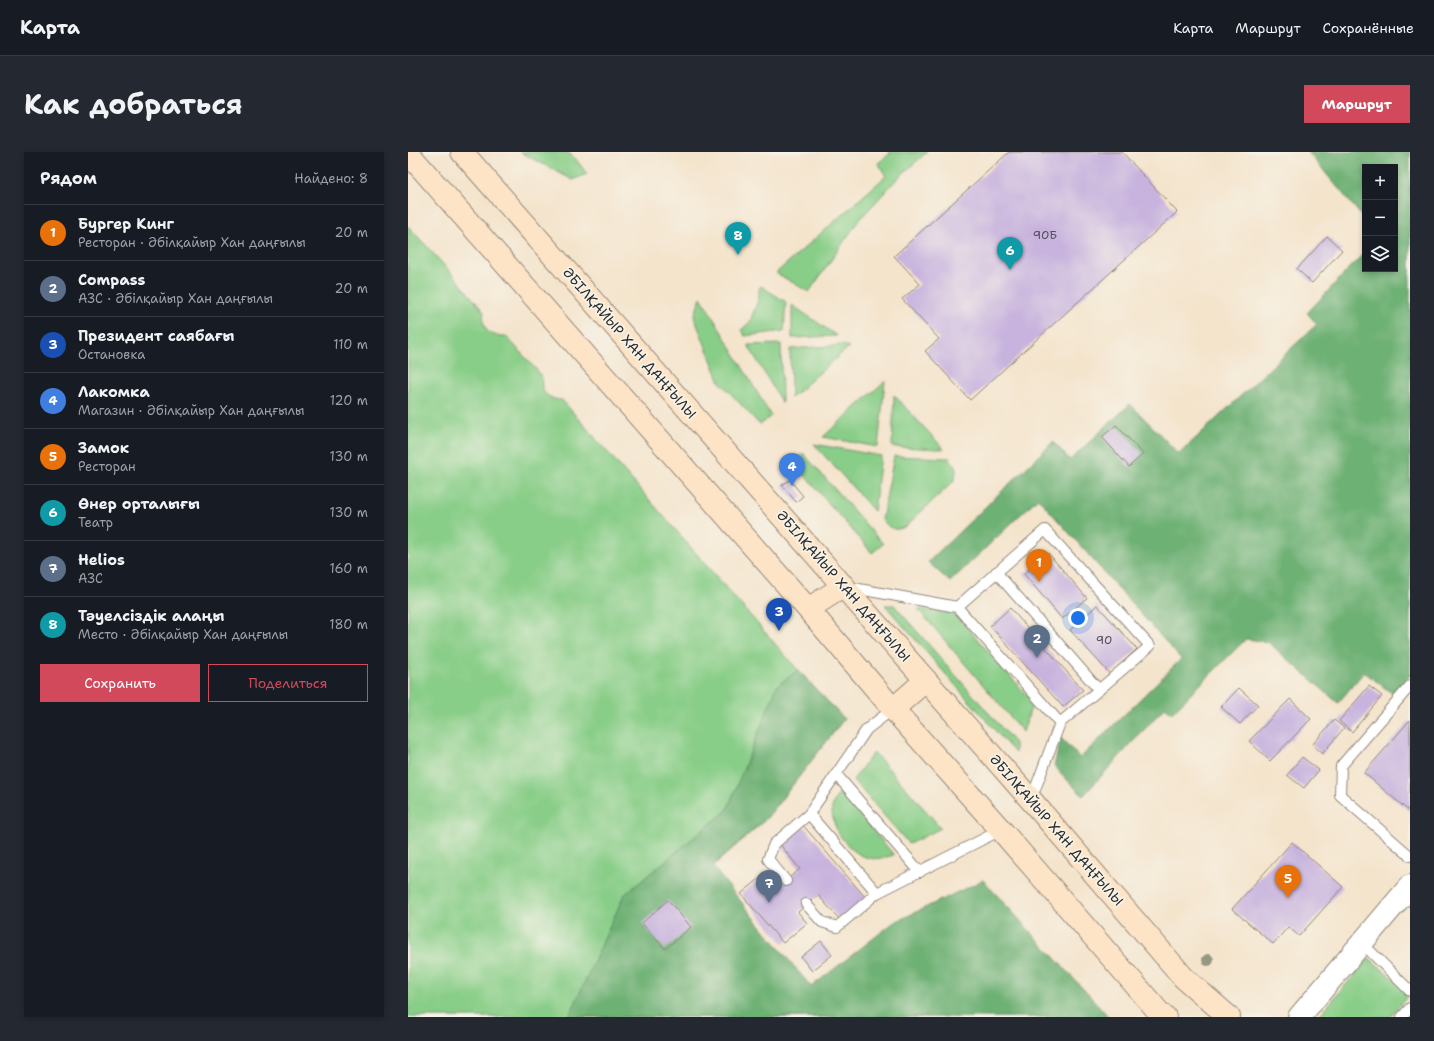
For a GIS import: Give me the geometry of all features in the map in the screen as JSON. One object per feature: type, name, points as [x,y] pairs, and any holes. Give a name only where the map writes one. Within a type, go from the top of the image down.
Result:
[{"type":"main road","name":"ӘБІЛҚАЙЫР ХАН ДАҢҒЫЛЫ","points":[[462,152],[844,586],[1184,978],[1230,1017]]},
{"type":"main road","points":[[408,153],[893,709],[1001,830],[1158,1011],[1165,1017]]},
{"type":"main road","points":[[808,610],[844,586]]},
{"type":"main road","points":[[893,709],[926,680]]},
{"type":"street","points":[[1299,1017],[1410,886]]},
{"type":"lane","points":[[957,607],[1045,530],[1150,646],[1060,723],[1031,800]]},
{"type":"lane","points":[[996,572],[1099,690]]},
{"type":"lane","points":[[844,586],[957,607],[1060,723]]},
{"type":"lane","points":[[1410,686],[1341,766],[1340,795],[1410,856]]},
{"type":"lane","points":[[786,881],[768,859],[774,844],[809,814],[867,729],[893,709]]},
{"type":"lane","points":[[836,774],[920,872]]},
{"type":"lane","points":[[809,814],[877,893]]},
{"type":"lane","points":[[806,904],[822,922],[836,927],[877,893],[1001,830]]},
{"type":"lane","points":[[1362,943],[1410,991]]},
{"type":"lane","points":[[1402,1017],[1410,1008]]},
{"type":"green space","points":[[520,152],[567,152],[575,158],[587,174],[573,180]]},
{"type":"green space","points":[[889,152],[927,152],[897,179],[859,220],[809,292],[776,273],[886,176],[878,163],[890,154]]},
{"type":"green space","points":[[1308,152],[1410,152],[1410,675],[1393,694],[1364,672],[1338,703],[1268,642],[1246,639],[1172,713],[1165,707],[1083,796],[1054,766],[1061,738],[1080,758],[1181,659],[1038,498],[950,582],[928,562],[1053,442],[1070,460],[1130,404],[1179,454],[1317,324],[1307,313],[1362,255],[1362,272],[1398,272],[1398,164],[1362,164],[1362,216]]},
{"type":"green space","points":[[408,226],[455,277],[484,312],[484,323],[488,331],[495,335],[506,336],[542,376],[542,386],[545,394],[552,398],[562,400],[798,670],[844,719],[766,819],[712,867],[821,999],[922,1017],[408,1017]]},
{"type":"green space","points":[[761,286],[786,302],[784,331],[745,336],[741,330],[750,322],[759,297],[759,288]]},
{"type":"green space","points":[[701,297],[771,416],[760,425],[720,382],[694,317]]},
{"type":"green space","points":[[792,305],[837,336],[792,338]]},
{"type":"green space","points":[[781,344],[782,403],[748,345]]},
{"type":"green space","points":[[843,345],[849,347],[791,398],[790,349]]},
{"type":"green space","points":[[885,381],[878,447],[823,437]]},
{"type":"green space","points":[[894,395],[944,449],[892,447]]},
{"type":"green space","points":[[814,444],[881,456],[874,511]]},
{"type":"green space","points":[[803,453],[883,544],[872,553],[793,462]]},
{"type":"green space","points":[[894,456],[950,458],[956,470],[956,475],[953,482],[905,527],[898,529],[890,527],[882,520]]},
{"type":"green space","points":[[885,605],[894,605],[1015,743],[1015,753]]},
{"type":"green space","points":[[918,609],[955,614],[1033,702],[1023,732]]},
{"type":"green space","points":[[798,670],[844,719],[766,819],[712,866],[811,987],[893,923],[983,880],[1109,1017],[569,1017],[624,895],[727,810],[777,686]]},
{"type":"green space","points":[[874,752],[941,828],[909,844],[853,780]]},
{"type":"green space","points":[[840,792],[894,855],[872,859],[862,856],[849,847],[839,834],[833,819],[833,804]]},
{"type":"green space","points":[[1369,958],[1410,993],[1390,1017],[1319,1016]]},
{"type":"building","points":[[1009,152],[1122,152],[1177,212],[970,400],[925,351],[939,339],[902,299],[920,284],[894,256]]},
{"type":"building","points":[[1327,236],[1342,250],[1312,283],[1297,269]]},
{"type":"building","points":[[1116,425],[1143,454],[1129,467],[1102,437]]},
{"type":"building","points":[[790,480],[803,496],[796,502],[782,485]]},
{"type":"building","points":[[1048,553],[1087,598],[1062,619],[1024,574]]},
{"type":"building","points":[[1097,605],[1137,649],[1110,674],[1070,630]]},
{"type":"building","points":[[1010,608],[1083,690],[1063,707],[990,626]]},
{"type":"building","points":[[1369,686],[1382,696],[1352,732],[1339,721]]},
{"type":"building","points":[[1239,688],[1258,705],[1240,724],[1221,707]]},
{"type":"building","points":[[1290,699],[1311,719],[1270,761],[1249,741]]},
{"type":"building","points":[[1334,720],[1344,728],[1322,754],[1312,745]]},
{"type":"building","points":[[1410,720],[1410,812],[1364,773]]},
{"type":"building","points":[[1302,757],[1319,770],[1304,788],[1287,775]]},
{"type":"building","points":[[801,823],[866,898],[840,920],[818,895],[798,912],[807,923],[783,943],[741,894],[765,874],[777,888],[800,869],[778,842]]},
{"type":"building","points":[[1292,842],[1343,887],[1299,936],[1288,927],[1273,944],[1232,909]]},
{"type":"building","points":[[668,900],[691,927],[665,949],[642,923]]},
{"type":"building","points":[[821,941],[832,955],[812,971],[801,957]]},
{"type":"place","name":"Тәуелсіздік алаңы","points":[[738,255]]},
{"type":"place","name":"Өнер орталығы","points":[[1010,270]]},
{"type":"place","name":"Лакомка","points":[[792,486]]},
{"type":"place","name":"Бургер Кинг","points":[[1039,582]]},
{"type":"place","name":"Президент саябағы","points":[[779,631]]},
{"type":"place","name":"Compass","points":[[1037,658]]},
{"type":"place","name":"Замок","points":[[1288,898]]},
{"type":"place","name":"Helios","points":[[769,903]]}]
